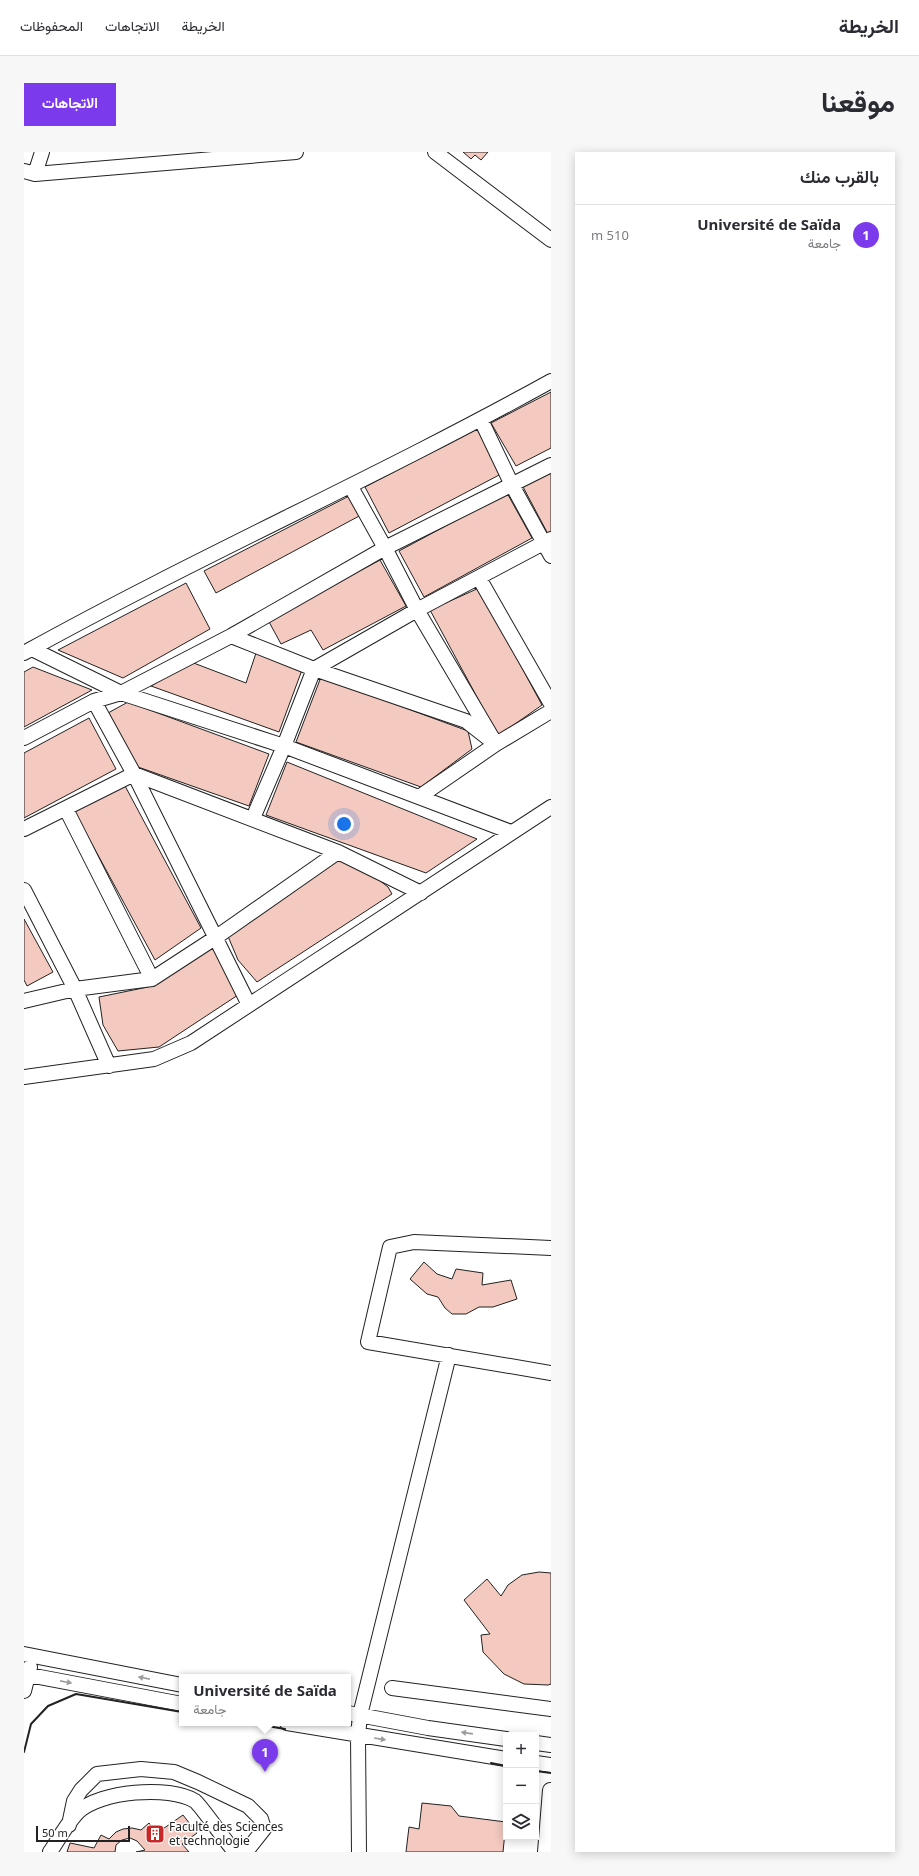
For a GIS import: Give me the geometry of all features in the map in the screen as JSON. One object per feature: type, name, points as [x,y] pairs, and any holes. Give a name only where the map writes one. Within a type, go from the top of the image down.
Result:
[{"type":"street","points":[[29,173],[42,152]]},
{"type":"street","points":[[29,173],[296,152]]},
{"type":"street","points":[[435,152],[551,240]]},
{"type":"street","points":[[28,651],[152,585],[351,487],[551,382]]},
{"type":"street","points":[[481,420],[512,485],[547,541],[551,556]]},
{"type":"street","points":[[24,738],[94,701],[121,693],[231,636],[385,548],[551,465]]},
{"type":"street","points":[[351,487],[417,610],[496,744]]},
{"type":"street","points":[[253,818],[284,746],[314,669],[417,610],[547,541]]},
{"type":"street","points":[[479,578],[551,704]]},
{"type":"street","points":[[231,636],[314,669],[466,721],[496,744]]},
{"type":"street","points":[[28,651],[121,693],[284,746],[511,832]]},
{"type":"street","points":[[94,701],[134,774],[249,1005]]},
{"type":"street","points":[[419,797],[496,744],[551,712]]},
{"type":"street","points":[[24,829],[134,774],[253,818],[338,852],[421,893]]},
{"type":"street","points":[[24,1077],[154,1059],[191,1043],[551,807]]},
{"type":"street","points":[[66,809],[152,979]]},
{"type":"street","points":[[24,1001],[75,988],[152,979],[215,938],[338,852]]},
{"type":"street","points":[[24,890],[75,988],[109,1066]]},
{"type":"street","points":[[551,1248],[414,1242],[390,1247],[368,1342],[551,1373]]},
{"type":"street","points":[[359,1852],[358,1736],[354,1714],[449,1355]]},
{"type":"street","points":[[24,1692],[28,1655],[179,1684]]},
{"type":"street","points":[[26,1674],[179,1703]]},
{"type":"street","points":[[392,1688],[551,1709]]},
{"type":"street","points":[[354,1714],[428,1728],[503,1739]]},
{"type":"street","points":[[303,1726],[503,1759]]},
{"type":"street","points":[[539,1743],[551,1745]]},
{"type":"street","points":[[539,1764],[551,1766]]},
{"type":"street","points":[[50,1852],[69,1825],[78,1812],[107,1796],[137,1792],[172,1794],[195,1802],[231,1847],[237,1851],[249,1848],[264,1829],[261,1820],[248,1806],[174,1772],[141,1769],[97,1774],[81,1790],[74,1801],[69,1825]]},
{"type":"street","points":[[545,1852],[550,1790]]},
{"type":"building","points":[[463,152],[488,152],[481,160],[475,155],[471,159]]},
{"type":"building","points":[[551,392],[551,448],[516,466],[491,423]]},
{"type":"building","points":[[477,429],[501,474],[389,533],[365,487]]},
{"type":"building","points":[[551,470],[551,532],[548,534],[522,485]]},
{"type":"building","points":[[507,493],[532,538],[424,597],[399,551]]},
{"type":"building","points":[[349,496],[361,515],[216,593],[204,571]]},
{"type":"building","points":[[380,560],[406,606],[323,650],[311,630],[281,644],[268,620]]},
{"type":"building","points":[[186,583],[210,629],[123,678],[58,650]]},
{"type":"building","points":[[479,588],[542,705],[498,736],[430,610]]},
{"type":"building","points":[[256,653],[302,670],[279,732],[151,686],[191,662],[246,683]]},
{"type":"building","points":[[33,667],[92,690],[24,727],[24,672]]},
{"type":"building","points":[[321,677],[468,731],[472,749],[421,787],[296,742]]},
{"type":"building","points":[[128,702],[269,754],[249,806],[138,767],[108,713]]},
{"type":"building","points":[[89,718],[116,769],[24,818],[24,753]]},
{"type":"building","points":[[287,762],[477,839],[426,873],[266,815]]},
{"type":"building","points":[[124,784],[201,928],[155,960],[74,811]]},
{"type":"building","points":[[338,858],[370,873],[388,887],[392,894],[257,982],[238,960],[227,934]]},
{"type":"building","points":[[24,919],[53,972],[27,986],[24,980]]},
{"type":"building","points":[[211,945],[238,995],[159,1047],[118,1051],[103,1025],[99,997],[148,987]]},
{"type":"building","points":[[424,1262],[437,1274],[452,1279],[456,1269],[483,1273],[482,1285],[511,1280],[517,1299],[493,1307],[479,1307],[466,1314],[452,1314],[445,1308],[438,1297],[427,1294],[410,1279]]},
{"type":"building","points":[[539,1572],[551,1573],[551,1684],[548,1685],[524,1684],[504,1674],[483,1652],[481,1635],[490,1634],[464,1600],[487,1579],[501,1596],[508,1585],[522,1575]]},
{"type":"building","points":[[422,1803],[451,1806],[459,1816],[503,1822],[503,1852],[406,1852],[409,1827],[419,1829]]},
{"type":"building","name":"Faculté des Sciences et technologie","points":[[183,1815],[197,1833],[182,1844],[189,1852],[136,1852],[145,1850],[137,1841],[130,1838],[122,1840],[116,1845],[115,1852],[67,1852],[70,1843],[94,1848],[101,1835],[109,1839],[116,1832],[123,1829],[132,1828],[141,1830],[149,1823],[157,1833]]},
{"type":"wall","points":[[24,1752],[31,1724],[48,1706],[76,1694],[179,1711]]},
{"type":"wall","points":[[268,1726],[285,1729]]},
{"type":"wall","points":[[491,1763],[503,1765]]},
{"type":"wall","points":[[539,1771],[551,1773]]},
{"type":"place","name":"Université de Saïda","points":[[265,1772]]},
{"type":"place","name":"Faculté des Sciences et technologie","points":[[155,1834]]}]
